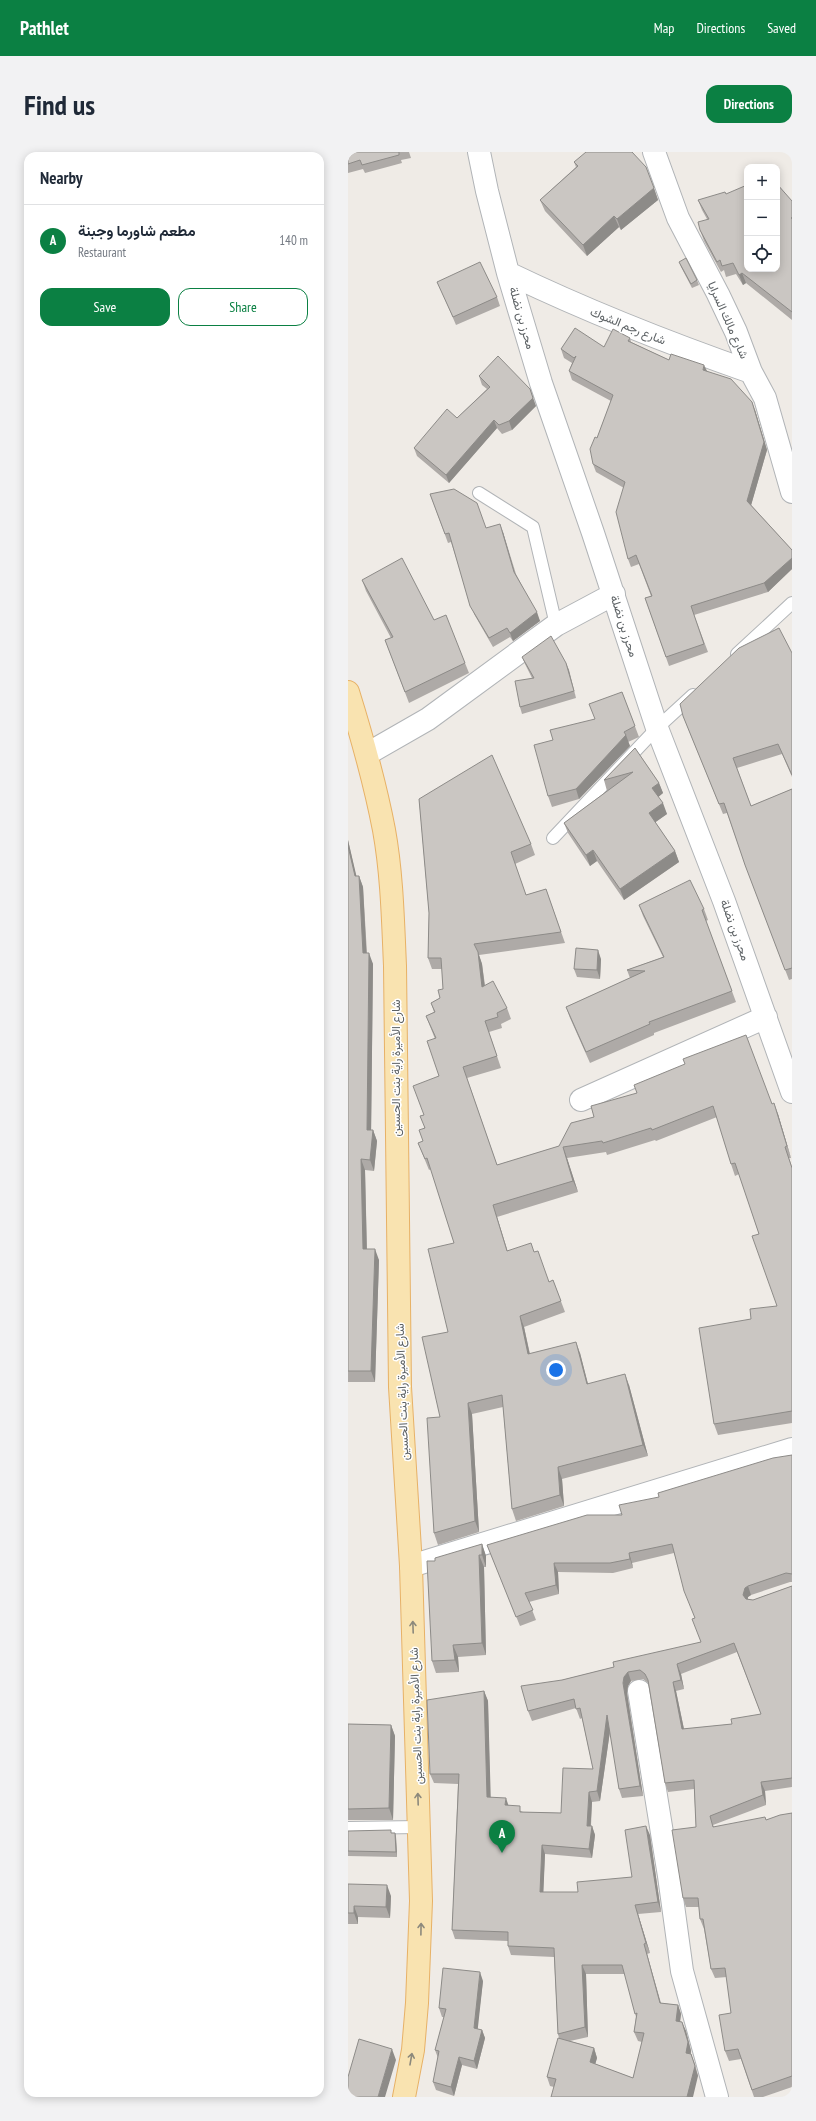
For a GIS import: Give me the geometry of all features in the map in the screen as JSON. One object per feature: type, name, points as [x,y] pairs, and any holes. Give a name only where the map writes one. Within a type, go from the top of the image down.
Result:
[{"type":"main road","name":"شارع الأميرة راية بنت الحسين","points":[[348,692],[367,754],[384,830],[392,898],[395,966],[400,1387],[411,1566],[421,1901],[420,1954],[413,2050],[404,2097]]},
{"type":"street","name":"محرز بن نضلة","points":[[479,152],[487,191],[508,273],[541,383],[614,594],[657,728],[724,901],[792,1092]]},
{"type":"street","name":"شارع مالك السرايا","points":[[654,152],[678,218],[724,307],[751,372],[765,398],[792,492]]},
{"type":"street","name":"شارع رجم الشوك","points":[[508,273],[556,296],[662,340],[751,372]]},
{"type":"street","points":[[367,754],[428,719],[556,625],[614,594]]},
{"type":"street","points":[[581,1100],[766,1017]]},
{"type":"street","points":[[411,1566],[792,1449]]},
{"type":"street","points":[[639,1691],[669,1876],[682,1971],[716,2097]]},
{"type":"lane","points":[[479,493],[533,527],[556,625]]},
{"type":"lane","points":[[728,663],[792,603]]},
{"type":"lane","points":[[553,838],[657,728],[704,685]]},
{"type":"lane","points":[[348,1828],[419,1827]]},
{"type":"building","points":[[348,152],[399,152],[399,155],[362,165],[360,160],[348,164]]},
{"type":"building","points":[[586,152],[632,152],[646,167],[654,188],[617,219],[614,216],[583,245],[540,200],[578,166],[574,162]]},
{"type":"building","points":[[744,186],[744,272],[780,272],[780,187],[792,201],[792,312],[742,273],[739,275],[733,263],[722,266],[720,260],[717,262],[700,230],[698,222],[709,219],[698,200],[725,192],[726,194]]},
{"type":"building","points":[[686,258],[697,280],[691,284],[679,262]]},
{"type":"building","points":[[480,262],[497,297],[453,317],[437,282]]},
{"type":"building","points":[[575,328],[604,347],[613,329],[630,338],[628,341],[669,360],[671,354],[704,365],[703,370],[731,379],[752,402],[764,442],[747,501],[792,550],[792,558],[764,583],[691,606],[704,644],[666,657],[645,598],[652,596],[636,555],[628,559],[616,512],[625,482],[593,464],[590,449],[595,437],[597,438],[613,395],[569,371],[576,356],[574,358],[561,349]]},
{"type":"building","points":[[498,356],[530,389],[533,398],[509,421],[499,425],[494,420],[446,475],[414,448],[447,409],[457,418],[490,387],[479,376]]},
{"type":"building","points":[[454,489],[477,503],[486,528],[500,524],[514,572],[537,612],[510,633],[507,628],[489,638],[470,606],[449,533],[445,534],[430,494]]},
{"type":"building","points":[[402,558],[434,620],[446,615],[465,663],[405,692],[385,640],[393,637],[362,580]]},
{"type":"building","points":[[779,628],[792,653],[792,775],[778,744],[733,758],[751,806],[792,789],[792,968],[785,970],[745,865],[724,803],[719,804],[683,716],[680,704],[739,648]]},
{"type":"building","points":[[551,636],[566,663],[574,691],[520,707],[515,681],[534,678],[522,657]]},
{"type":"building","points":[[622,692],[635,726],[624,732],[626,735],[576,789],[548,796],[534,745],[553,740],[550,730],[595,719],[589,704]]},
{"type":"building","points":[[635,748],[659,783],[652,788],[663,803],[649,813],[675,851],[620,889],[593,850],[586,855],[564,823],[633,772],[604,780]]},
{"type":"building","points":[[492,755],[531,844],[511,852],[526,895],[546,889],[561,932],[474,944],[478,952],[482,987],[493,981],[507,1008],[497,1013],[498,1017],[485,1021],[497,1056],[463,1067],[497,1165],[559,1146],[571,1123],[594,1117],[591,1106],[637,1093],[634,1085],[685,1064],[683,1059],[746,1035],[772,1104],[774,1103],[792,1168],[792,1411],[714,1424],[699,1328],[751,1319],[750,1309],[777,1306],[752,1236],[759,1234],[735,1163],[731,1164],[713,1106],[652,1130],[651,1128],[603,1143],[602,1141],[563,1147],[573,1181],[493,1205],[507,1251],[531,1243],[534,1252],[538,1251],[549,1282],[553,1280],[561,1301],[520,1316],[528,1354],[576,1342],[587,1384],[625,1374],[643,1445],[558,1467],[560,1495],[512,1509],[502,1395],[468,1403],[475,1521],[434,1533],[427,1418],[440,1417],[422,1337],[448,1332],[428,1249],[454,1243],[427,1158],[425,1159],[418,1143],[423,1141],[419,1130],[425,1128],[420,1116],[424,1115],[413,1086],[439,1076],[427,1041],[436,1038],[426,1016],[435,1012],[431,1003],[440,998],[438,990],[443,989],[441,958],[428,958],[429,913],[419,799]]},
{"type":"building","points":[[348,846],[355,876],[359,876],[363,953],[369,953],[367,1130],[373,1130],[370,1160],[361,1159],[363,1249],[375,1249],[371,1371],[348,1371]]},
{"type":"building","points":[[690,880],[704,909],[702,910],[732,991],[649,1022],[650,1024],[586,1052],[566,1007],[645,971],[627,970],[664,957],[639,905]]},
{"type":"building","points":[[576,948],[598,950],[597,970],[574,969]]},
{"type":"building","points":[[792,1455],[792,1574],[786,1573],[748,1586],[745,1588],[743,1595],[746,1599],[753,1600],[792,1586],[792,1778],[761,1782],[763,1795],[710,1816],[713,1827],[765,1817],[766,1820],[792,1813],[792,2076],[752,2090],[738,2049],[725,2051],[719,2015],[731,2013],[725,1968],[711,1969],[703,1919],[700,1919],[698,1898],[683,1898],[672,1830],[696,1827],[694,1780],[665,1783],[648,1680],[645,1674],[640,1670],[628,1672],[624,1677],[623,1683],[640,1786],[619,1789],[607,1715],[597,1791],[589,1792],[587,1826],[592,1826],[589,1849],[542,1845],[540,1892],[578,1892],[577,1882],[632,1877],[625,1830],[646,1826],[658,1902],[635,1905],[646,1943],[644,1944],[660,2003],[678,2005],[676,2021],[682,2022],[688,2042],[686,2053],[691,2054],[695,2066],[687,2097],[551,2097],[556,2079],[547,2077],[558,2038],[594,2048],[590,2062],[633,2078],[644,2033],[634,2032],[637,2013],[635,2014],[622,1965],[582,1965],[585,2027],[558,2034],[554,1948],[508,1946],[508,1932],[452,1930],[459,1774],[430,1774],[427,1700],[484,1691],[487,1797],[506,1798],[505,1805],[520,1806],[520,1812],[561,1813],[563,1768],[593,1769],[580,1708],[576,1709],[574,1699],[528,1711],[521,1686],[562,1680],[614,1667],[613,1662],[701,1642],[692,1619],[695,1618],[684,1591],[672,1544],[629,1553],[630,1559],[610,1563],[554,1563],[556,1585],[525,1593],[533,1610],[516,1617],[487,1545],[587,1515],[622,1515],[619,1505],[659,1497],[658,1493],[773,1458]],"holes":[[[734,1643],[761,1714],[731,1719],[732,1724],[682,1729],[673,1682],[681,1680],[677,1664]]]},
{"type":"building","points":[[482,1544],[482,1555],[479,1555],[482,1643],[453,1645],[455,1660],[432,1661],[427,1561],[435,1561],[435,1558]]},
{"type":"building","points":[[348,1724],[391,1725],[389,1808],[348,1809]]},
{"type":"building","points":[[391,1830],[391,1833],[395,1833],[396,1852],[348,1851],[348,1831]]},
{"type":"building","points":[[348,1884],[387,1885],[386,1907],[354,1906],[354,1913],[348,1913]]},
{"type":"building","points":[[443,1968],[480,1972],[474,2028],[482,2030],[474,2061],[459,2057],[451,2087],[433,2082],[439,2051],[435,2050],[446,2009],[439,2008]]},
{"type":"building","points":[[359,2039],[392,2049],[378,2097],[348,2097],[348,2077]]},
{"type":"building","points":[[792,2092],[792,2097],[786,2097]]},
{"type":"place","name":"مطعم شاورما وجبنة","points":[[502,1853]]}]
